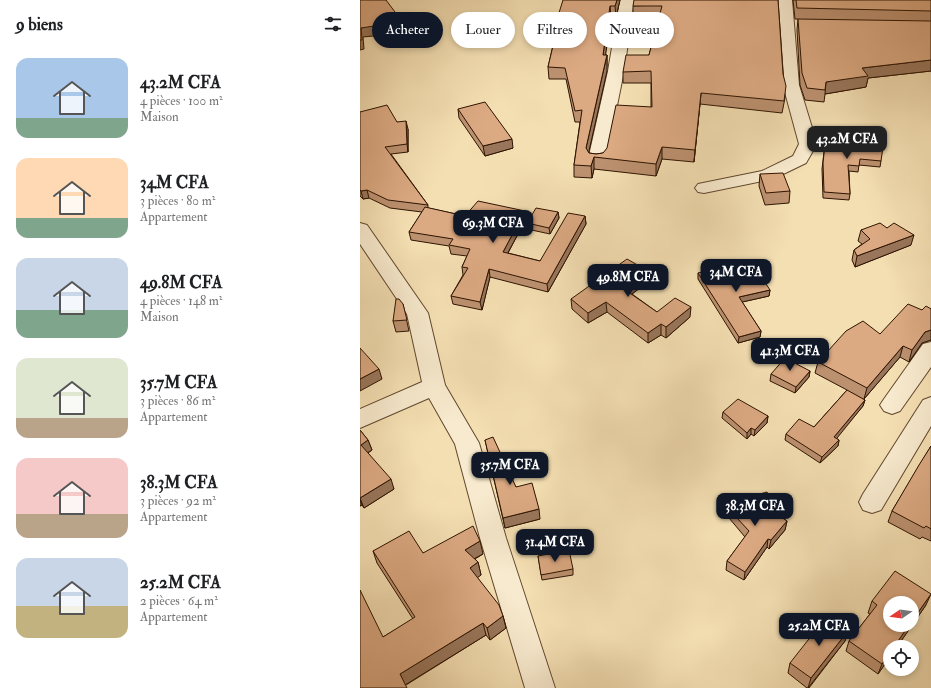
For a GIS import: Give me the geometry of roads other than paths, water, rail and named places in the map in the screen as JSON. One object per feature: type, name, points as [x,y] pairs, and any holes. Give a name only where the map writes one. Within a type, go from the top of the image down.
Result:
[{"type":"street","points":[[598,160],[616,72],[627,0]]},
{"type":"street","points":[[704,188],[767,175],[800,159],[808,144],[792,88],[789,62],[796,24],[785,0]]},
{"type":"street","points":[[360,229],[417,313],[434,386],[467,443],[493,538],[540,688]]},
{"type":"street","points":[[892,405],[931,350]]},
{"type":"street","points":[[360,419],[434,386]]},
{"type":"street","points":[[872,502],[931,406]]}]
